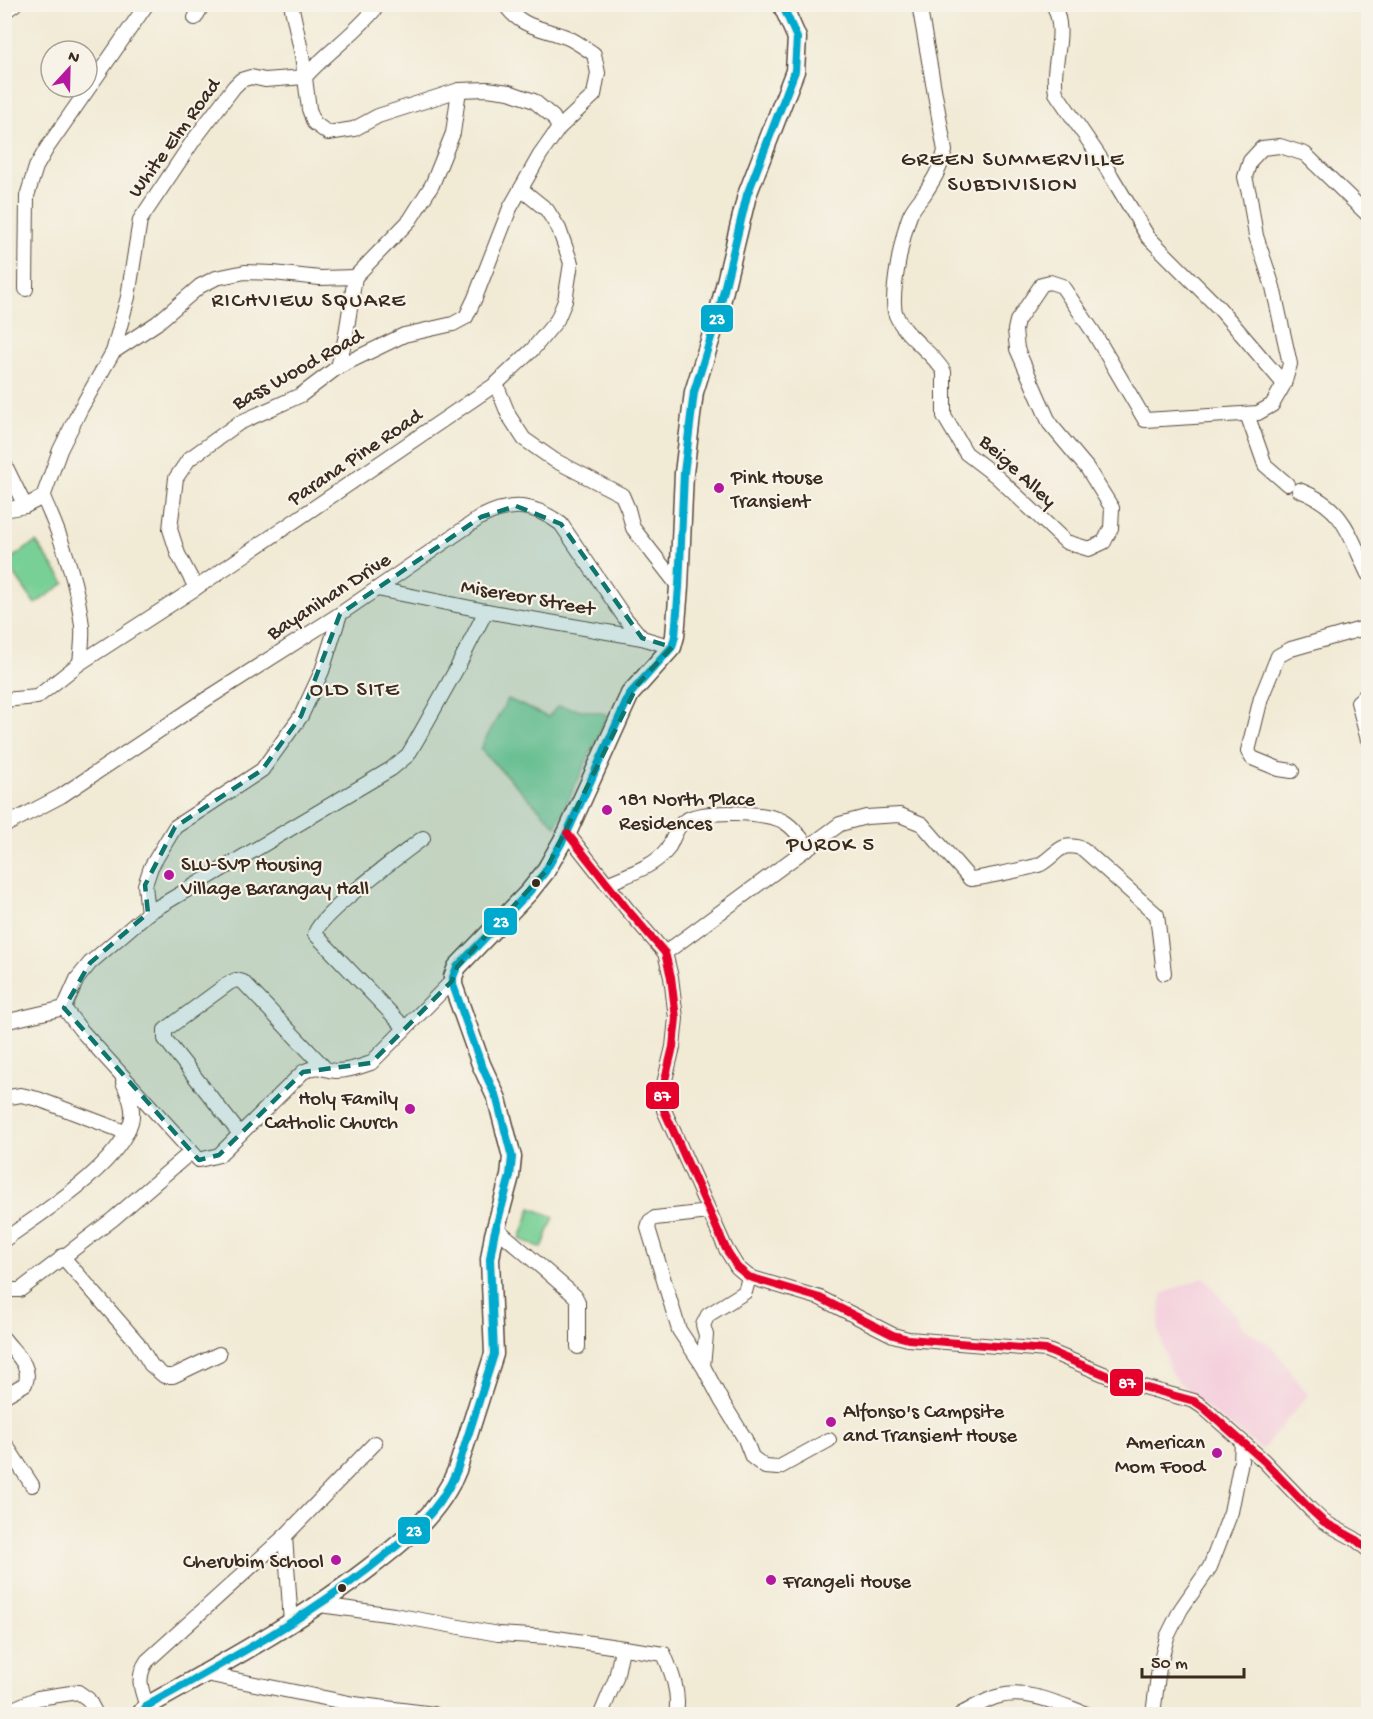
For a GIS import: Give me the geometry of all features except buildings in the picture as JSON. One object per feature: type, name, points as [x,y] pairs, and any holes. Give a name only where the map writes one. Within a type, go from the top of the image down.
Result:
[{"type":"main road","points":[[144,1710],[320,1605],[402,1543],[423,1522],[451,1485],[494,1354],[490,1259],[510,1176],[512,1157],[497,1099],[481,1064],[452,981],[457,967],[529,892],[545,872],[567,833],[630,694],[672,647],[679,587],[684,473],[694,392],[717,315],[747,195],[795,71],[797,38],[782,4]]},
{"type":"street","points":[[4,12],[15,4]]},
{"type":"street","points":[[26,289],[27,196],[36,168],[47,148],[147,4]]},
{"type":"street","points":[[195,18],[203,4]]},
{"type":"street","points":[[291,4],[309,109],[314,123],[328,133],[354,129],[378,116],[459,90],[487,89],[509,92],[534,101],[553,117],[559,128]]},
{"type":"street","points":[[305,77],[379,4]]},
{"type":"street","points":[[504,4],[512,16],[542,30],[566,37],[594,54],[598,73],[594,95],[559,128],[520,189]]},
{"type":"street","name":"Beige Alley","points":[[919,4],[945,151],[941,167],[910,213],[894,296],[896,314],[909,333],[944,372],[944,416],[966,453],[996,476],[1066,542],[1089,549],[1104,542],[1111,528],[1112,508],[1087,468],[1050,424],[1017,349],[1015,330],[1017,321],[1042,284],[1050,282],[1062,286],[1094,333],[1145,420],[1247,414]]},
{"type":"street","points":[[1053,4],[1057,11],[1060,32],[1060,50],[1053,81],[1061,102],[1101,159],[1148,237],[1219,308],[1284,384]]},
{"type":"street","name":"White Elm Road","points":[[113,352],[128,297],[140,220],[193,141],[241,80],[251,77],[265,80],[305,77]]},
{"type":"street","points":[[338,367],[345,340],[355,277],[410,220],[432,185],[453,133],[459,90]]},
{"type":"street","points":[[1368,215],[1305,154],[1281,146],[1262,148],[1250,161],[1245,177],[1256,236],[1273,287],[1289,358],[1289,369],[1284,384],[1272,405],[1258,413],[1247,414],[1265,465],[1293,487],[1317,497],[1343,521],[1368,574]]},
{"type":"street","name":"Bass Wood Road","points":[[196,588],[178,554],[170,529],[176,478],[189,459],[239,423],[301,395],[338,367],[404,335],[453,324],[466,317],[510,208],[520,189]]},
{"type":"street","name":"Parana Pine Road","points":[[4,699],[37,697],[80,663],[196,588],[496,384],[533,348],[557,320],[565,301],[571,263],[559,229],[547,210],[520,189]]},
{"type":"street","points":[[4,510],[25,506],[43,497],[60,450],[113,352],[157,322],[200,286],[216,278],[245,272],[320,278],[355,277]]},
{"type":"street","points":[[496,384],[509,416],[524,439],[554,460],[622,495],[633,528],[679,587]]},
{"type":"street","points":[[4,464],[25,506]]},
{"type":"street","points":[[43,497],[61,537],[71,573],[82,627],[80,663]]},
{"type":"street","name":"Bayanihan Drive","points":[[4,825],[61,796],[340,614],[481,517],[499,508],[516,506],[550,516],[561,524],[625,618],[642,638]]},
{"type":"street","name":"Misereor Street","points":[[377,589],[486,611],[642,638],[672,647]]},
{"type":"street","points":[[64,1008],[77,979],[90,963],[148,913],[400,762],[419,736],[486,611]]},
{"type":"street","points":[[148,913],[145,885],[151,867],[175,827],[262,770],[301,716],[322,671],[340,614]]},
{"type":"street","points":[[1292,771],[1269,766],[1252,758],[1248,751],[1261,698],[1278,656],[1292,649],[1368,627]]},
{"type":"street","points":[[1368,693],[1358,702],[1368,740]]},
{"type":"street","points":[[607,884],[652,862],[666,850],[682,822],[697,815],[741,814],[772,817],[786,822],[808,847]]},
{"type":"street","points":[[665,953],[840,824],[866,817],[900,815],[922,824],[966,875],[974,879],[1040,864],[1061,847],[1076,846],[1083,849],[1157,915],[1164,973]]},
{"type":"street","points":[[567,833],[665,953],[671,977],[676,1018],[674,1041],[661,1099],[709,1212],[737,1268],[749,1277],[820,1298],[893,1335],[908,1339],[1046,1350],[1118,1380],[1194,1401],[1264,1461],[1324,1521],[1355,1539],[1368,1550]]},
{"type":"street","points":[[405,1028],[315,934],[318,927],[345,900],[423,838]]},
{"type":"street","points":[[240,1134],[165,1040],[165,1030],[229,983],[236,980],[243,982],[323,1066],[334,1071],[371,1063],[452,981]]},
{"type":"street","points":[[4,1022],[64,1008]]},
{"type":"street","points":[[64,1008],[80,1029],[199,1160],[219,1155],[303,1072],[313,1067],[323,1066]]},
{"type":"street","points":[[4,1240],[96,1171],[115,1150],[131,1122],[131,1104],[117,1069]]},
{"type":"street","points":[[4,1098],[21,1095],[38,1099],[125,1132]]},
{"type":"street","points":[[4,1295],[10,1290],[20,1290],[113,1219],[191,1152]]},
{"type":"street","points":[[709,1212],[655,1218],[650,1221],[648,1228],[679,1329],[745,1439],[752,1457],[765,1467],[778,1468],[829,1440]]},
{"type":"street","points":[[496,1228],[564,1289],[575,1296],[578,1302],[578,1347]]},
{"type":"street","points":[[62,1256],[137,1342],[151,1365],[164,1376],[173,1376],[219,1354]]},
{"type":"street","points":[[703,1366],[705,1318],[746,1292],[749,1277]]},
{"type":"street","points":[[4,1339],[24,1363],[27,1379],[21,1387],[4,1396]]},
{"type":"street","points":[[4,1442],[32,1485]]},
{"type":"street","points":[[1153,1714],[1159,1668],[1167,1637],[1192,1592],[1210,1568],[1221,1540],[1236,1492],[1242,1442]]},
{"type":"street","points":[[144,1710],[140,1676],[147,1661],[285,1536],[375,1443]]},
{"type":"street","points":[[285,1536],[291,1623]]},
{"type":"street","points":[[320,1605],[394,1615],[498,1634],[550,1637],[663,1654],[673,1675],[678,1704],[676,1714]]},
{"type":"street","points":[[601,1714],[616,1678],[622,1649]]},
{"type":"street","points":[[206,1674],[354,1704],[434,1714]]},
{"type":"street","points":[[4,1713],[38,1698],[78,1692],[88,1699],[96,1714]]},
{"type":"street","points":[[962,1714],[1001,1696],[1019,1694],[1045,1699],[1087,1714]]},
{"type":"highlighted area","points":[[516,506],[561,524],[642,638],[672,647],[638,684],[545,872],[457,967],[452,981],[371,1063],[303,1072],[219,1155],[199,1160],[64,1008],[90,963],[148,913],[145,885],[175,827],[262,770],[301,716],[340,614],[481,517]]},
{"type":"shaded area","points":[[1204,1277],[1237,1317],[1243,1328],[1272,1346],[1308,1395],[1262,1450],[1199,1402],[1171,1374],[1158,1329],[1162,1294]]},
{"type":"green space","points":[[36,542],[65,583],[35,604],[6,562]]},
{"type":"green space","points":[[508,699],[548,717],[558,706],[607,714],[556,826],[480,749]]},
{"type":"green space","points":[[531,1208],[554,1217],[542,1248],[520,1239]]},
{"type":"transit line","name":"23","points":[[141,1714],[147,1706],[288,1624],[369,1568],[408,1536],[431,1513],[441,1500],[457,1470],[494,1354],[490,1259],[510,1176],[512,1157],[497,1099],[481,1064],[453,985],[453,977],[457,967],[529,892],[545,872],[567,833],[630,694],[672,647],[679,587],[684,473],[694,392],[718,315],[747,195],[795,71],[797,38],[782,4]]},
{"type":"transit line","name":"87","points":[[567,833],[665,953],[671,977],[676,1018],[673,1047],[662,1092],[664,1110],[726,1249],[737,1267],[749,1277],[820,1298],[893,1335],[908,1339],[1046,1350],[1118,1380],[1194,1401],[1264,1461],[1324,1522],[1355,1539],[1368,1550]]},
{"type":"place","name":"Pink House Transient","points":[[719,488]]},
{"type":"place","name":"181 North Place Residences","points":[[607,810]]},
{"type":"place","name":"SLU-SVP Housing Village Barangay Hall","points":[[169,875]]},
{"type":"place","name":"Holy Family Catholic Church","points":[[410,1109]]},
{"type":"place","name":"Alfonso's Campsite and Transient House","points":[[831,1422]]},
{"type":"place","name":"American Mom Food","points":[[1217,1453]]},
{"type":"place","name":"Cherubim School","points":[[336,1560]]},
{"type":"place","name":"Frangeli House","points":[[771,1580]]},
{"type":"district","name":"GREEN SUMMERVILLE SUBDIVISION","points":[[1013,170]]},
{"type":"district","name":"RICHVIEW SQUARE","points":[[309,298]]},
{"type":"district","name":"OLD SITE","points":[[355,687]]},
{"type":"district","name":"PUROK 5","points":[[831,842]]}]
